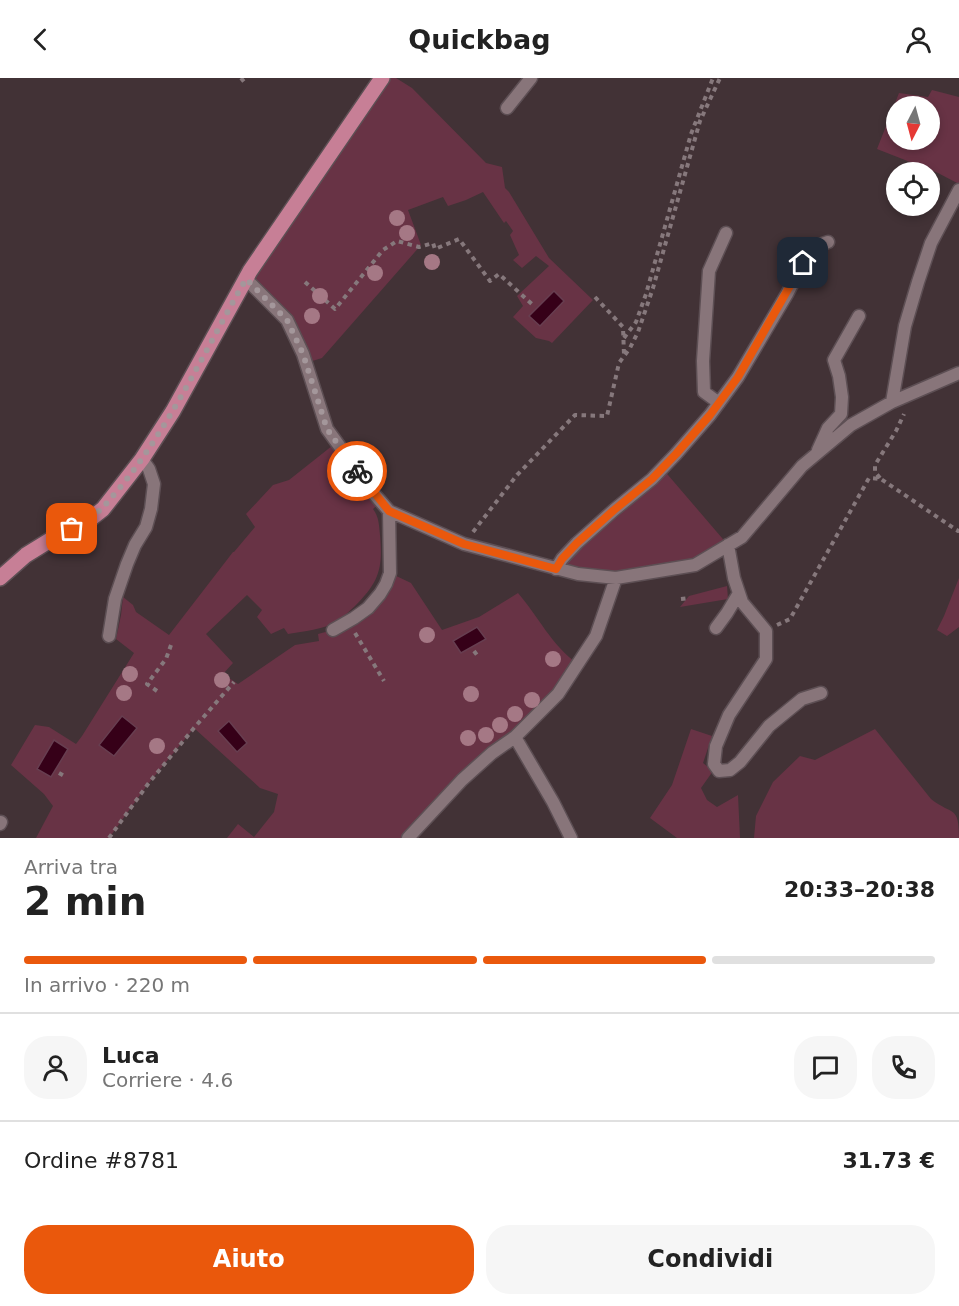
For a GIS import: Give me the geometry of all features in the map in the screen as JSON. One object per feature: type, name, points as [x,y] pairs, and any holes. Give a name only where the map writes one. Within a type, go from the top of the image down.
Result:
[{"type":"main road","points":[[0,578],[26,555],[60,534],[84,524],[103,509],[142,459],[173,411],[268,243],[382,78]]},
{"type":"lane","points":[[507,108],[531,78]]},
{"type":"lane","points":[[892,402],[903,335],[918,282],[931,243],[959,190]]},
{"type":"lane","points":[[718,403],[704,393],[703,361],[709,271],[726,233]]},
{"type":"lane","points":[[556,569],[577,543],[657,474],[676,454],[738,377],[812,248],[828,242]]},
{"type":"lane","points":[[246,279],[287,320],[303,354],[327,429],[389,511],[464,544],[578,574],[616,578],[695,565],[742,537],[802,466],[851,425],[892,402],[959,373]]},
{"type":"lane","points":[[816,453],[828,428],[841,414],[842,397],[834,360],[859,316]]},
{"type":"lane","points":[[109,636],[115,599],[135,545],[146,527],[151,509],[154,484],[149,469],[142,459]]},
{"type":"lane","points":[[333,630],[368,608],[386,584],[390,573],[389,511]]},
{"type":"lane","points":[[728,544],[734,579],[742,602],[766,631],[766,658],[729,716],[716,746],[714,764],[719,771],[730,770],[740,762],[770,726],[802,699],[821,693]]},
{"type":"lane","points":[[408,838],[462,780],[492,753],[515,737],[558,694],[596,636],[616,578]]},
{"type":"lane","points":[[716,628],[739,593]]},
{"type":"lane","points":[[515,737],[553,801],[569,838]]},
{"type":"path","points":[[241,78],[245,83]]},
{"type":"path","points":[[624,338],[636,322],[646,294],[691,134],[713,78]]},
{"type":"path","points":[[464,544],[517,475],[574,415],[607,416],[619,363],[638,332],[653,288],[700,121],[720,78]]},
{"type":"path","points":[[305,282],[334,309],[384,250],[397,241],[418,247],[433,243],[435,249],[459,239],[490,281],[499,274],[534,306]]},
{"type":"path","points":[[595,297],[624,327],[624,356]]},
{"type":"path","points":[[912,393],[896,431],[875,465],[875,472],[880,479],[958,531],[959,529]]},
{"type":"path","points":[[766,631],[790,619],[869,478],[880,479]]},
{"type":"path","points":[[681,599],[689,598]]},
{"type":"path","points":[[357,636],[384,681]]},
{"type":"path","points":[[157,691],[147,684],[166,659],[171,645]]},
{"type":"path","points":[[109,838],[148,784],[234,682]]},
{"type":"path","points":[[59,773],[66,777]]},
{"type":"shaded area","points":[[382,78],[396,78],[412,88],[486,163],[502,167],[505,188],[549,258],[593,300],[552,343],[536,338],[513,317],[523,306],[517,296],[549,266],[536,256],[522,268],[513,260],[519,255],[510,235],[513,231],[506,221],[504,223],[483,192],[448,206],[443,197],[408,210],[421,245],[322,358],[306,363],[287,320],[246,279]]},
{"type":"shaded area","points":[[932,90],[959,97],[959,184],[940,174],[940,162],[910,162],[877,149],[886,126],[886,150],[940,150],[940,96],[929,96]]},
{"type":"shaded area","points":[[899,93],[921,96],[898,96]]},
{"type":"shaded area","points":[[554,291],[564,301],[540,326],[529,316]]},
{"type":"shaded area","points":[[337,442],[381,502],[373,509],[378,521],[381,547],[378,574],[369,590],[337,621],[320,628],[288,634],[284,628],[271,634],[257,617],[262,610],[247,595],[206,634],[233,663],[223,674],[238,684],[295,645],[319,641],[318,634],[333,630],[354,618],[390,573],[411,583],[442,630],[479,617],[518,593],[560,649],[578,664],[558,694],[408,838],[227,838],[238,824],[254,837],[274,812],[278,794],[260,788],[194,728],[148,784],[109,838],[36,838],[53,806],[44,794],[11,765],[35,725],[49,727],[76,744],[82,736],[134,653],[116,639],[123,597],[133,605],[136,612],[169,635],[255,527],[246,514],[273,485],[289,480]]},
{"type":"shaded area","points":[[662,468],[728,545],[695,565],[616,578],[556,569]]},
{"type":"shaded area","points":[[959,578],[959,627],[947,636],[937,630]]},
{"type":"shaded area","points":[[727,586],[728,599],[680,607],[689,596]]},
{"type":"shaded area","points":[[477,627],[486,639],[461,653],[453,641]]},
{"type":"shaded area","points":[[122,716],[137,728],[114,756],[99,745]]},
{"type":"shaded area","points":[[229,721],[247,743],[237,752],[218,731]]},
{"type":"shaded area","points":[[691,729],[712,736],[703,763],[713,771],[701,788],[707,800],[717,807],[738,795],[740,838],[677,838],[650,818],[672,785]]},
{"type":"shaded area","points":[[875,729],[931,799],[953,812],[958,820],[959,838],[754,838],[756,816],[773,782],[800,756],[815,760]]},
{"type":"shaded area","points":[[54,740],[68,749],[51,777],[37,769]]},
{"type":"way so far","points":[[72,529],[84,524],[103,509],[142,459],[173,411],[246,279],[287,320],[303,354],[327,429],[357,471]]},
{"type":"route","points":[[357,471],[389,511],[464,544],[556,569],[577,543],[652,479],[710,415],[738,377],[803,263]]}]
